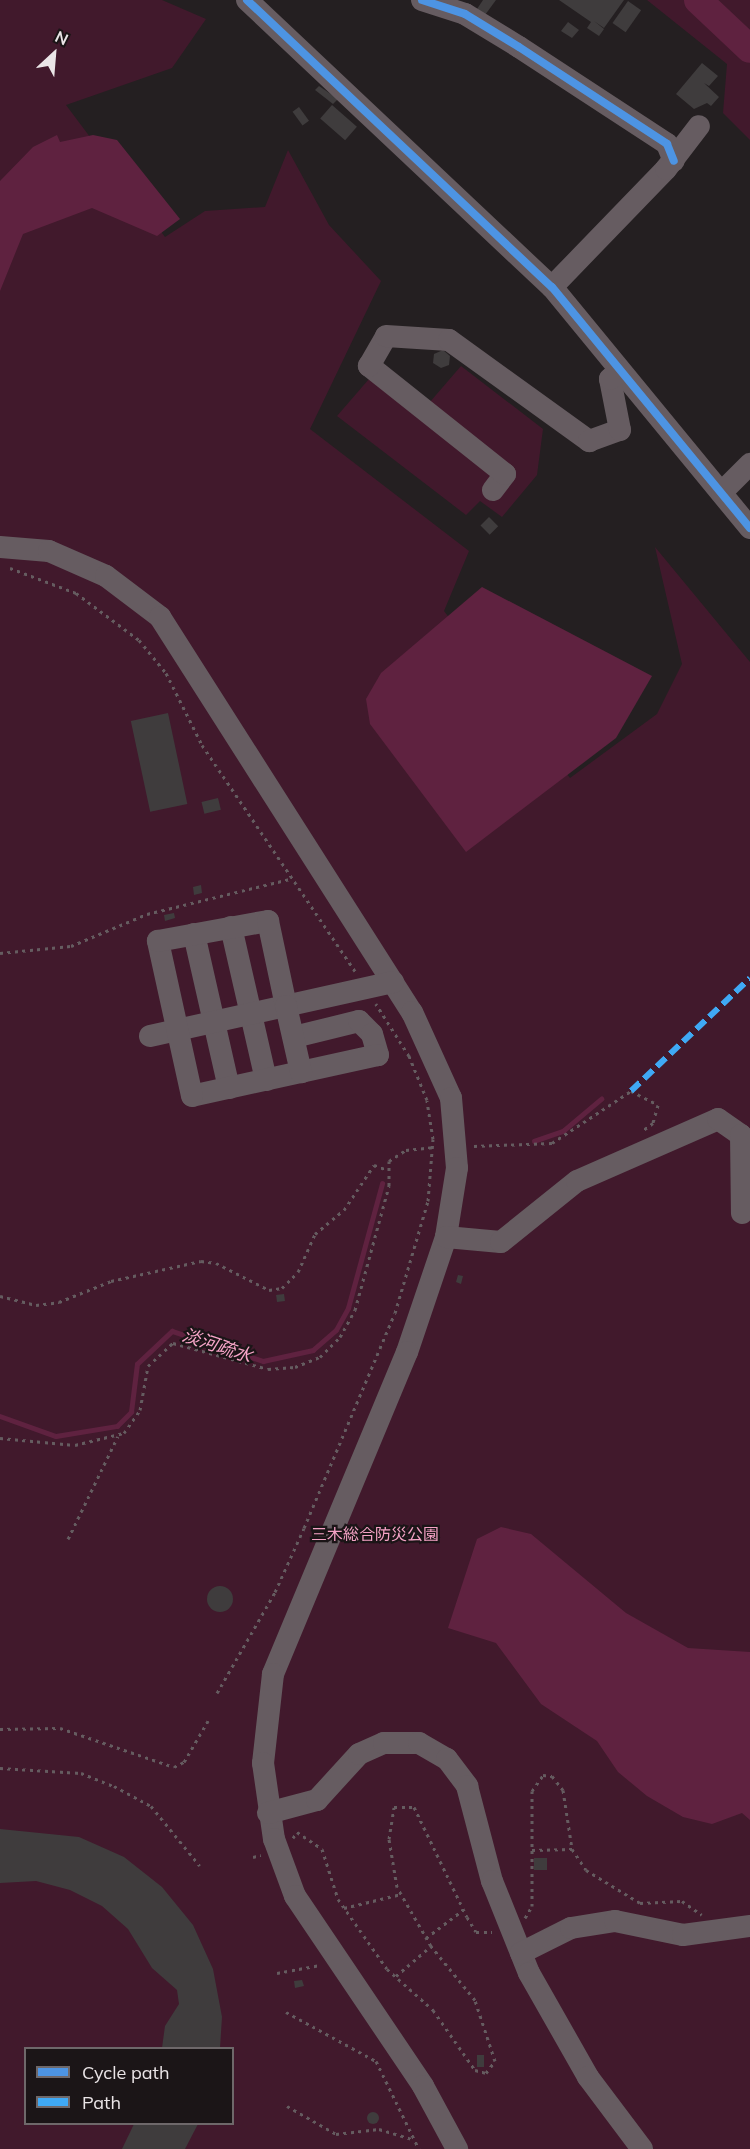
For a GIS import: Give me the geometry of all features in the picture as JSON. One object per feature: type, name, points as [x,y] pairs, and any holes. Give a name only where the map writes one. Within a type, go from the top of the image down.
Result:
[{"type":"street","points":[[247,0],[552,287],[750,528]]},
{"type":"street","points":[[422,0],[465,14],[519,47],[667,144],[674,161]]},
{"type":"street","points":[[552,287],[674,161],[699,126]]},
{"type":"street","points":[[493,490],[506,474],[369,366],[386,336],[449,340],[589,441],[620,430],[610,380],[619,371]]},
{"type":"street","points":[[722,492],[750,464]]},
{"type":"street","points":[[0,547],[49,551],[106,576],[160,617],[430,1043],[451,1098],[457,1168],[446,1237],[407,1352],[273,1674],[263,1743],[268,1813],[296,1896],[336,1962],[423,2086],[457,2149]]},
{"type":"street","points":[[294,1037],[360,1022],[372,1034],[378,1055],[266,1080],[192,1096],[158,941],[268,921],[301,1072]]},
{"type":"street","points":[[231,927],[266,1080]]},
{"type":"street","points":[[194,934],[229,1088]]},
{"type":"street","points":[[150,1036],[393,982]]},
{"type":"street","points":[[446,1237],[501,1242],[577,1181],[708,1120],[727,1121],[741,1135],[742,1213]]},
{"type":"street","points":[[268,1813],[317,1800],[355,1758],[374,1747],[406,1741],[432,1749],[463,1777],[510,1927],[569,2047],[642,2149]]},
{"type":"street","points":[[521,1953],[571,1928],[615,1920],[683,1935],[750,1926]]},
{"type":"path","points":[[0,953],[70,946],[147,914],[290,879]]},
{"type":"path","points":[[508,1144],[534,1148],[558,1140],[631,1091],[658,1105],[653,1123],[636,1135]]},
{"type":"path","points":[[68,1539],[118,1436],[138,1414],[148,1366],[169,1345],[271,1370],[309,1362],[331,1347],[355,1310],[389,1186],[386,1170],[389,1161]]},
{"type":"path","points":[[0,1296],[36,1305],[59,1302],[111,1281],[210,1261],[275,1290],[292,1281],[315,1234],[344,1210],[374,1165],[386,1170]]},
{"type":"path","points":[[0,1438],[69,1445],[118,1436]]},
{"type":"path","points":[[0,1729],[60,1728],[174,1767],[184,1762],[208,1721]]},
{"type":"path","points":[[0,1768],[81,1773],[114,1786],[151,1806],[200,1866]]},
{"type":"path","points":[[288,1846],[297,1832],[322,1849],[344,1908],[396,1976],[433,2010],[475,2070],[492,2068],[492,2049],[475,2000],[430,1946],[401,1894],[388,1823],[394,1807],[401,1804],[414,1807],[422,1818],[434,1859],[463,1910],[483,1935],[510,1927],[529,1915],[532,1791],[543,1775],[552,1776],[563,1790],[572,1849],[586,1870],[640,1903],[682,1901],[694,1907],[709,1933]]},
{"type":"path","points":[[532,1851],[572,1849]]},
{"type":"path","points":[[344,1908],[401,1894]]},
{"type":"path","points":[[425,1938],[463,1910]]},
{"type":"path","points":[[396,1976],[430,1946]]},
{"type":"path","points":[[277,1973],[336,1962]]},
{"type":"path","points":[[286,2012],[376,2061],[418,2149]]},
{"type":"path","points":[[287,2106],[336,2134],[380,2129],[412,2139]]},
{"type":"green space","name":"三木総合防災公園","points":[[0,0],[162,0],[206,19],[172,68],[66,105],[165,237],[205,211],[265,207],[288,150],[329,225],[381,281],[310,429],[469,551],[444,611],[570,778],[657,714],[682,664],[655,547],[750,662],[750,2149],[0,2149]]},
{"type":"green space","points":[[647,0],[750,0],[750,140],[723,113],[727,64]]},
{"type":"green space","points":[[461,366],[543,429],[537,475],[502,517],[480,501],[466,515],[337,416],[369,379],[417,417]]},
{"type":"shaded area","points":[[57,135],[60,142],[93,135],[117,140],[180,219],[157,236],[92,208],[23,234],[0,291],[0,181],[33,147]]},
{"type":"shaded area","points":[[482,587],[652,676],[616,738],[466,852],[370,724],[366,699],[381,673]]},
{"type":"shaded area","points":[[501,1527],[531,1534],[626,1613],[688,1648],[750,1652],[750,1820],[742,1813],[712,1824],[683,1817],[647,1796],[618,1772],[597,1741],[541,1704],[496,1643],[448,1628],[477,1539]]},
{"type":"building","points":[[483,0],[496,0],[485,15],[477,9]]},
{"type":"building","points":[[559,0],[624,0],[604,28],[594,21],[604,29],[599,36],[587,28],[591,22]]},
{"type":"building","points":[[628,1],[641,10],[626,32],[613,23]]},
{"type":"building","points":[[568,22],[579,30],[572,38],[561,31]]},
{"type":"building","points":[[702,63],[718,76],[709,86],[704,83],[719,97],[711,106],[707,103],[694,109],[676,94]]},
{"type":"building","points":[[319,86],[338,99],[333,104],[315,90]]},
{"type":"building","points":[[332,105],[357,127],[345,140],[320,119]]},
{"type":"building","points":[[299,107],[309,121],[303,125],[293,112]]},
{"type":"building","points":[[443,350],[450,356],[449,365],[441,368],[433,363],[434,354]]},
{"type":"building","points":[[489,517],[498,526],[490,535],[481,525]]},
{"type":"building","points":[[168,713],[187,804],[150,812],[131,721]]},
{"type":"building","points":[[218,798],[221,810],[204,814],[202,802]]},
{"type":"building","points":[[201,885],[202,893],[194,895],[193,887]]},
{"type":"building","points":[[174,913],[175,918],[165,921],[164,915]]},
{"type":"building","points":[[458,1275],[463,1276],[461,1284],[456,1282]]},
{"type":"building","points":[[284,1294],[285,1301],[277,1302],[276,1295]]},
{"type":"building","points":[[220,1586],[229,1590],[233,1599],[229,1608],[220,1612],[211,1608],[207,1599],[211,1590]]},
{"type":"building","points":[[0,1829],[79,1837],[124,1857],[162,1887],[193,1925],[213,1969],[222,2017],[220,2047],[162,2047],[165,2026],[179,2004],[177,1990],[152,1968],[128,1929],[102,1906],[70,1890],[36,1881],[0,1883]]},
{"type":"building","points":[[534,1858],[547,1858],[547,1870],[534,1870]]},
{"type":"building","points":[[302,1980],[304,1986],[295,1988],[294,1981]]},
{"type":"building","points":[[477,2055],[484,2055],[484,2067],[477,2067]]},
{"type":"building","points":[[375,2112],[379,2118],[375,2124],[371,2124],[367,2116]]},
{"type":"building","points":[[134,2125],[197,2125],[185,2149],[122,2149]]},
{"type":"waterway","points":[[698,0],[750,49]]},
{"type":"waterway","name":"淡河疏水","points":[[534,1141],[563,1131],[601,1099]]},
{"type":"waterway","name":"淡河疏水","points":[[0,1416],[56,1436],[117,1426],[131,1412],[137,1364],[172,1331],[263,1361],[313,1350],[336,1330],[348,1308],[382,1184]]},
{"type":"marked path","points":[[631,1091],[750,978]]},
{"type":"cycle path","points":[[247,0],[552,287],[750,528]]},
{"type":"cycle path","points":[[422,0],[465,14],[519,47],[667,144],[674,161]]}]
